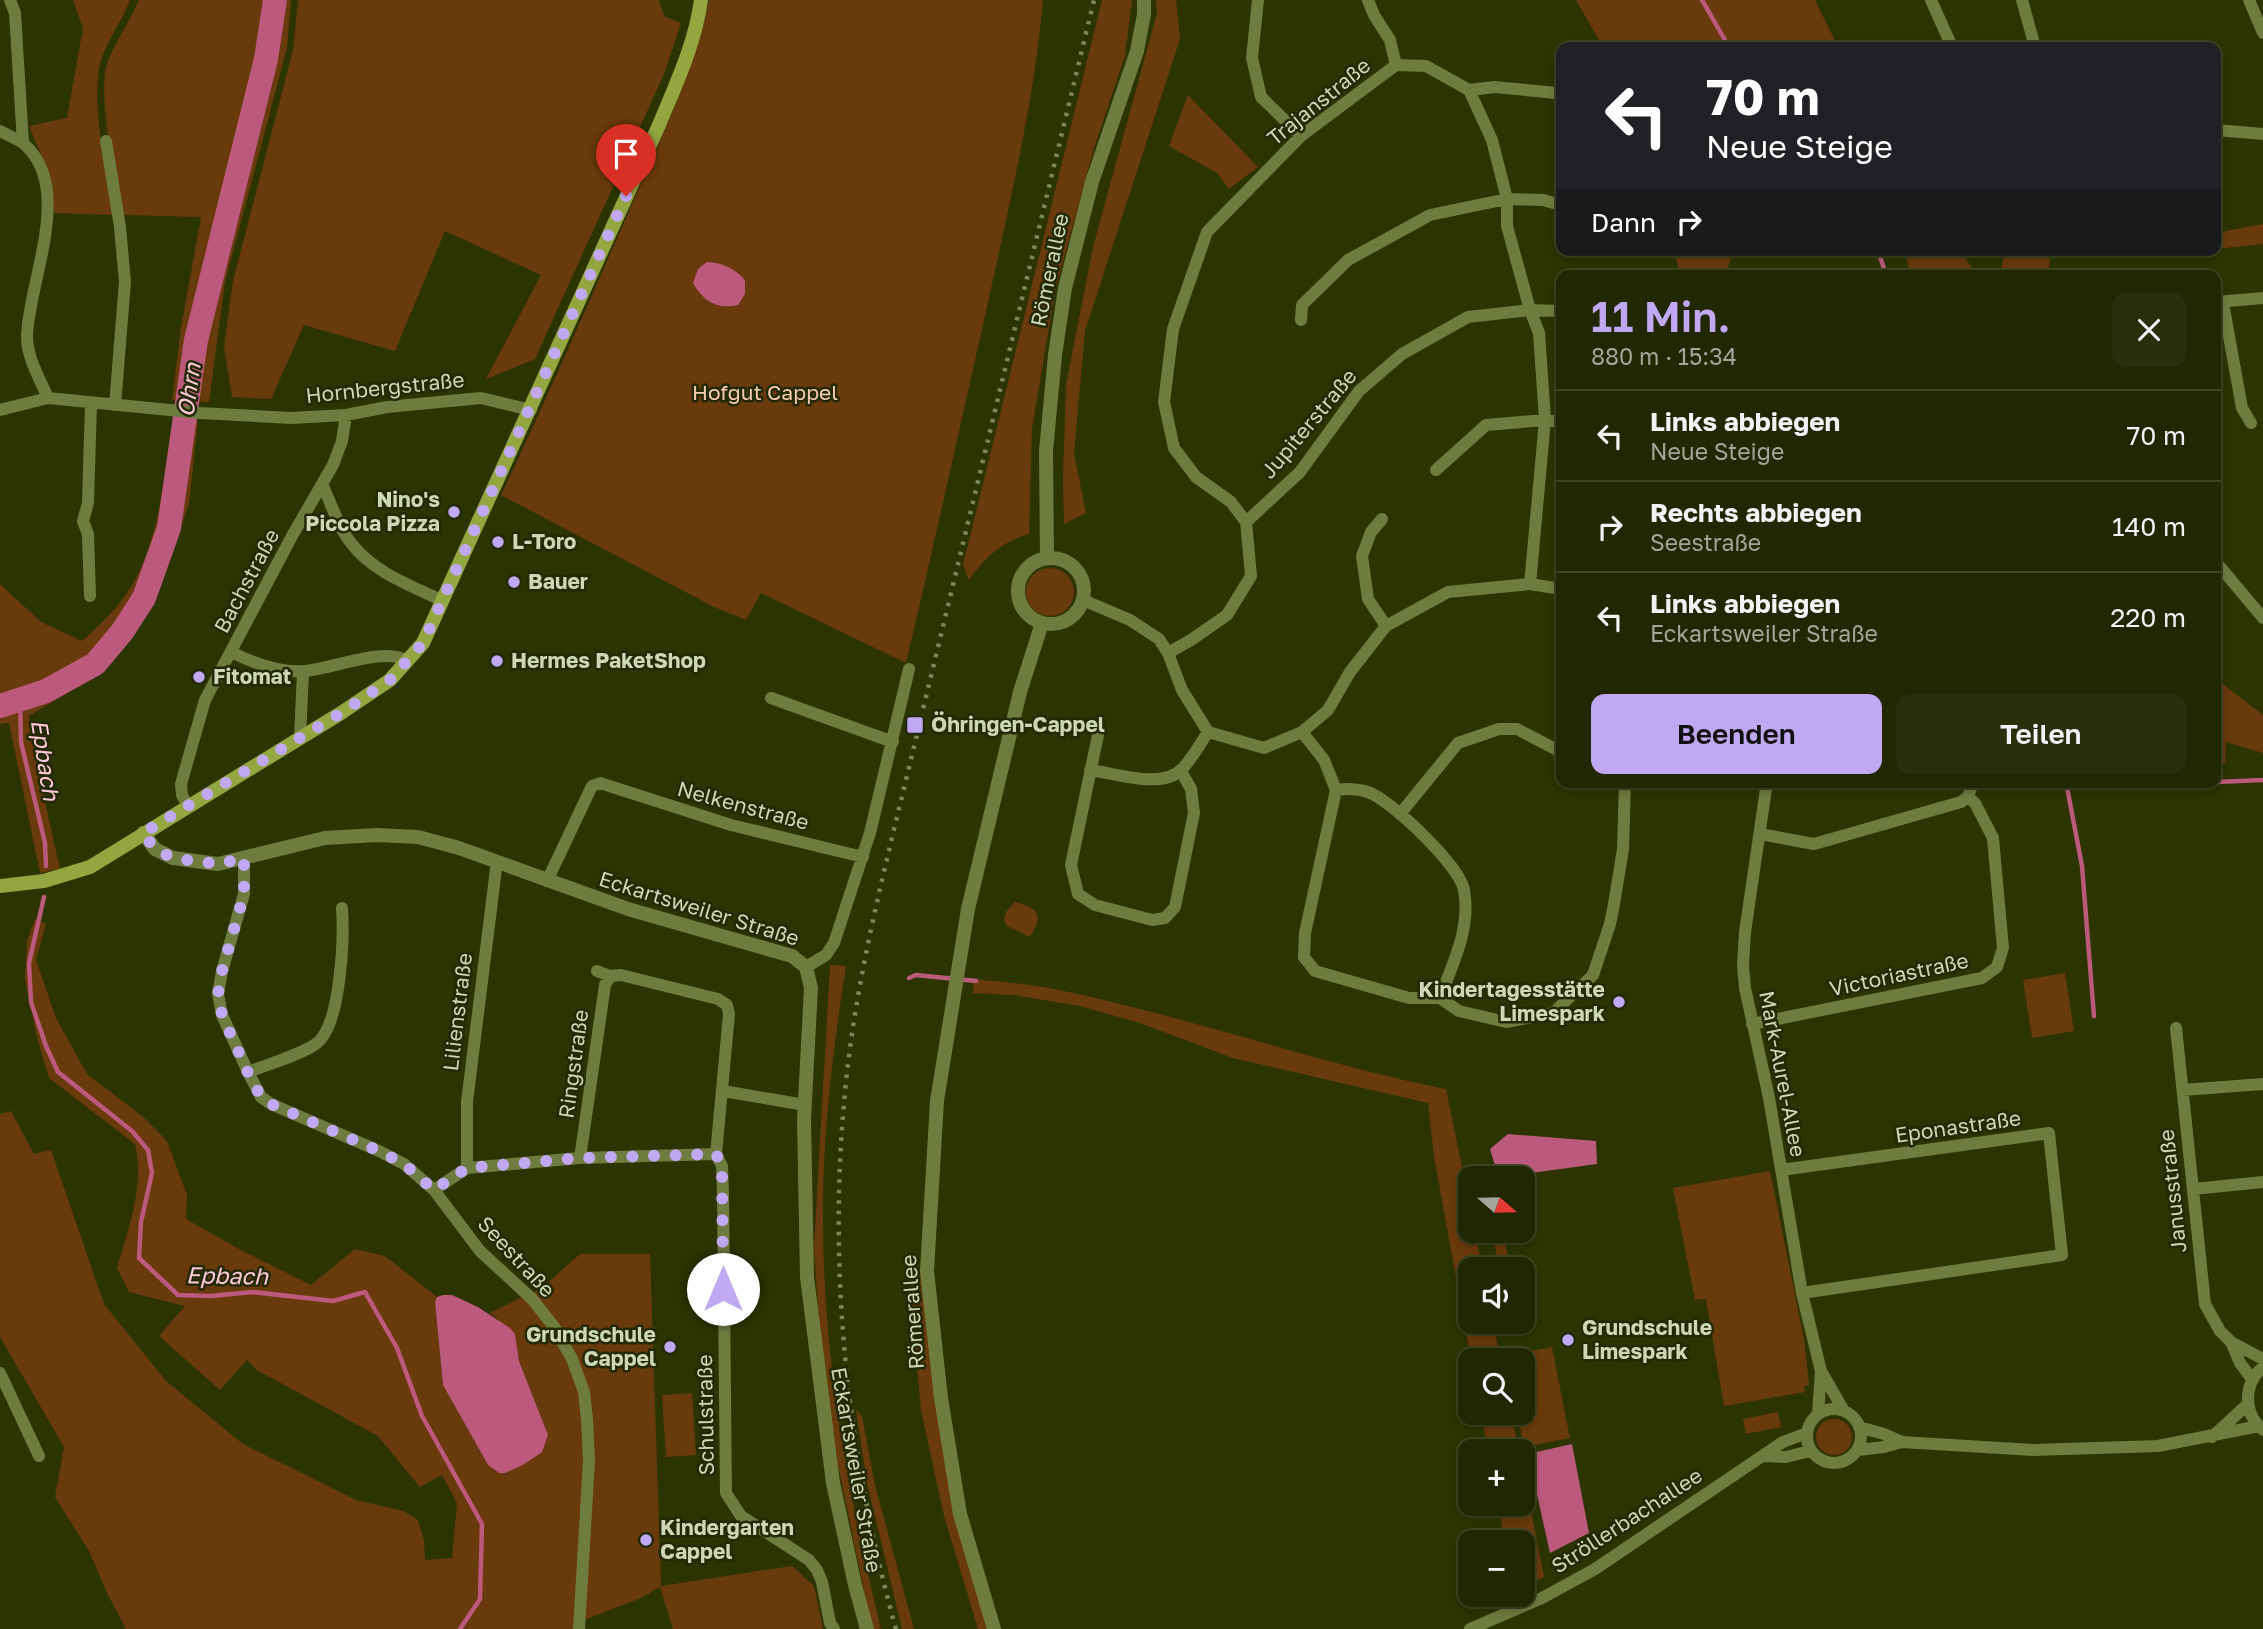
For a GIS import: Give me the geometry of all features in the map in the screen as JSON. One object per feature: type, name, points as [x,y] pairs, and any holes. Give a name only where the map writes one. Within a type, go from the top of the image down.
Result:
[{"type":"main road","points":[[0,886],[44,881],[90,867],[390,680],[423,643],[531,410],[678,79],[698,20],[701,0]]},
{"type":"street","points":[[10,0],[15,13],[23,143]]},
{"type":"street","name":"Römerallee","points":[[1047,558],[1046,451],[1055,355],[1065,288],[1092,182],[1136,51],[1144,14],[1144,0]]},
{"type":"street","points":[[1258,0],[1252,58],[1261,97],[1301,136]]},
{"type":"street","points":[[1368,0],[1390,40],[1396,65]]},
{"type":"street","points":[[1931,0],[1950,42]]},
{"type":"street","points":[[2022,0],[2034,42]]},
{"type":"street","points":[[2249,0],[2263,33]]},
{"type":"street","name":"Trajanstraße","points":[[1246,522],[1231,502],[1196,477],[1174,449],[1164,402],[1173,329],[1207,232],[1301,136],[1396,65],[1426,66],[1469,90]]},
{"type":"street","points":[[1530,584],[1545,420],[1539,333],[1507,226],[1507,199],[1492,140],[1469,90],[1495,87],[1556,93]]},
{"type":"street","points":[[2221,130],[2263,134]]},
{"type":"street","points":[[0,131],[23,143],[35,158],[47,197],[46,224],[27,337],[32,362],[48,398]]},
{"type":"street","points":[[0,410],[48,398],[115,405],[125,282],[120,227],[106,141]]},
{"type":"street","points":[[1301,320],[1302,305],[1348,260],[1430,215],[1507,199],[1543,200],[1556,204]]},
{"type":"street","points":[[2221,302],[2263,298]]},
{"type":"street","name":"Jupiterstraße","points":[[1246,522],[1300,472],[1359,391],[1402,354],[1468,317],[1530,310],[1556,311]]},
{"type":"street","points":[[2221,311],[2242,408],[2251,423]]},
{"type":"street","name":"Hornbergstraße","points":[[115,405],[291,418],[346,415],[387,407],[481,398],[531,410]]},
{"type":"street","points":[[90,596],[88,534],[83,521],[88,503],[91,403]]},
{"type":"street","name":"Bachstraße","points":[[188,806],[181,794],[183,775],[205,700],[322,484],[342,441],[346,415]]},
{"type":"street","points":[[1436,470],[1486,425],[1556,421]]},
{"type":"street","points":[[322,484],[349,541],[365,559],[388,575],[443,601]]},
{"type":"street","points":[[1382,519],[1371,532],[1362,556],[1368,599],[1386,626]]},
{"type":"street","points":[[1168,653],[1227,615],[1251,576],[1246,522]]},
{"type":"street","points":[[1047,558],[1057,558],[1073,566],[1083,581],[1083,600],[1075,615],[1067,620],[1041,623],[1023,608],[1018,596],[1019,584],[1029,566],[1047,558]]},
{"type":"street","points":[[2221,568],[2263,618]]},
{"type":"street","points":[[1083,600],[1130,620],[1159,639],[1168,653],[1182,690],[1208,733],[1264,748],[1302,732],[1328,710],[1350,672],[1386,626],[1448,592],[1530,584],[1556,588]]},
{"type":"street","name":"Römerallee","points":[[994,1629],[960,1514],[941,1398],[927,1271],[937,1101],[968,909],[1020,692],[1041,623]]},
{"type":"street","points":[[231,652],[254,664],[303,671],[385,655],[401,657],[407,661]]},
{"type":"street","points":[[806,967],[826,955],[834,943],[863,857],[909,669]]},
{"type":"street","points":[[300,737],[303,671]]},
{"type":"street","points":[[771,698],[892,742]]},
{"type":"street","points":[[1400,814],[1458,743],[1499,729],[1517,729],[1556,749]]},
{"type":"street","points":[[1302,732],[1324,760],[1336,790],[1304,933],[1304,957],[1315,971],[1409,998],[1440,998],[1459,1011],[1506,1022],[1553,1013],[1593,975],[1610,924],[1623,849],[1625,788]]},
{"type":"street","points":[[1090,770],[1142,780],[1159,779],[1181,771],[1208,733]]},
{"type":"street","points":[[1098,735],[1071,865],[1078,894],[1096,905],[1152,920],[1165,918],[1175,907],[1194,813],[1191,789],[1181,771]]},
{"type":"street","name":"Nelkenstraße","points":[[547,881],[592,786],[600,783],[731,825],[863,857]]},
{"type":"street","name":"Mark-Aurel-Allee","points":[[1766,788],[1743,965],[1802,1293],[1821,1371],[1844,1411]]},
{"type":"street","points":[[1760,834],[1814,844],[1961,802],[1968,797],[1971,788]]},
{"type":"street","points":[[1336,790],[1370,792],[1400,814],[1448,859],[1464,887],[1466,926],[1440,998]]},
{"type":"street","name":"Victoriastraße","points":[[1752,1024],[1982,978],[1997,967],[2003,948],[1993,838],[1975,803],[1968,797]]},
{"type":"street","name":"Eckartsweiler Straße","points":[[143,833],[155,849],[173,858],[218,864],[325,838],[377,835],[418,837],[628,909],[792,956],[806,967],[811,988],[805,1105],[807,1277],[833,1483],[867,1629]]},
{"type":"street","name":"Seestraße","points":[[244,858],[244,894],[218,994],[222,1015],[261,1097],[404,1164],[434,1190],[480,1251],[532,1300],[555,1328],[572,1359],[584,1392],[589,1461],[579,1629]]},
{"type":"street","name":"Lilienstraße","points":[[467,1168],[467,1102],[497,862]]},
{"type":"street","points":[[248,1073],[315,1045],[324,1037],[330,1024],[340,975],[342,908]]},
{"type":"street","name":"Ringstraße","points":[[580,1158],[605,985],[603,973],[718,999],[727,1005],[729,1014],[723,1091]]},
{"type":"street","name":"Janusstraße","points":[[2176,1028],[2205,1304],[2220,1331],[2231,1342],[2263,1359]]},
{"type":"street","points":[[2183,1090],[2263,1084]]},
{"type":"street","points":[[723,1091],[805,1105]]},
{"type":"street","name":"Schulstraße","points":[[723,1091],[716,1154],[722,1166],[723,1195],[726,1493],[741,1516],[809,1560],[817,1570],[830,1623],[834,1629]]},
{"type":"street","name":"Eponastraße","points":[[1781,1170],[2049,1133],[2062,1255],[1802,1293]]},
{"type":"street","points":[[434,1190],[467,1168],[580,1158],[716,1154]]},
{"type":"street","points":[[2193,1189],[2263,1182]]},
{"type":"street","name":"Janusstraße","points":[[2231,1342],[2240,1363],[2252,1379]]},
{"type":"street","points":[[1858,1450],[1902,1443],[2033,1450],[2158,1446],[2261,1428],[2251,1416],[2248,1391],[2252,1379],[2263,1367]]},
{"type":"street","name":"Mark-Aurel-Allee","points":[[1818,1414],[1821,1371]]},
{"type":"street","points":[[0,1373],[39,1456]]},
{"type":"street","points":[[2212,1437],[2248,1404]]},
{"type":"street","points":[[1835,1409],[1844,1411],[1852,1416],[1859,1427],[1861,1441],[1858,1450],[1852,1457],[1836,1464],[1819,1460],[1810,1451],[1807,1433],[1811,1420],[1818,1414],[1835,1409]]},
{"type":"street","points":[[1859,1427],[1884,1434],[1902,1443]]},
{"type":"street","name":"Ströllerbachallee","points":[[1470,1629],[1542,1598],[1595,1569],[1783,1442],[1807,1433]]},
{"type":"street","points":[[1763,1456],[1786,1457],[1810,1451]]},
{"type":"green space","points":[[73,0],[130,0],[103,56],[98,80],[100,138],[113,215],[54,213],[47,168],[29,126],[67,118],[83,28]]},
{"type":"green space","points":[[139,0],[291,0],[287,48],[225,282],[209,402],[172,400],[181,328],[201,217],[122,215],[112,160],[104,97],[107,64]]},
{"type":"green space","points":[[298,0],[659,0],[664,16],[681,23],[664,74],[535,359],[486,379],[541,275],[445,231],[395,351],[304,325],[271,399],[232,397],[224,347],[233,281],[293,50]]},
{"type":"green space","name":"Hofgut Cappel","points":[[709,0],[1043,0],[1034,78],[1012,192],[906,663],[761,593],[746,620],[714,607],[501,495],[675,106],[695,52]]},
{"type":"green space","points":[[1102,0],[1132,0],[1125,56],[1094,148],[1055,291],[1032,429],[1029,534],[995,551],[969,580],[963,565]]},
{"type":"green space","points":[[1156,0],[1176,0],[1180,39],[1085,331],[1074,453],[1086,513],[1064,524],[1066,385],[1093,247],[1157,13]]},
{"type":"green space","points":[[1576,0],[1815,0],[1836,42],[1600,42]]},
{"type":"green space","points":[[1188,95],[1258,167],[1229,189],[1217,173],[1169,146]]},
{"type":"green space","points":[[2263,224],[2263,244],[2221,248],[2221,232]]},
{"type":"green space","points":[[1675,256],[1731,256],[1727,270],[1679,270]]},
{"type":"green space","points":[[1906,256],[1964,256],[1974,270],[1910,270]]},
{"type":"green space","points":[[2004,256],[2050,256],[2049,270],[2001,270]]},
{"type":"green space","points":[[174,417],[198,420],[189,504],[165,572],[135,632],[100,673],[29,716],[60,869],[40,873],[9,723],[0,724],[0,584],[41,622],[82,641],[96,629],[127,593],[142,566],[160,503]]},
{"type":"green space","points":[[1050,568],[1067,575],[1074,592],[1067,609],[1050,616],[1033,609],[1026,592],[1033,575]]},
{"type":"green space","points":[[2221,683],[2263,715],[2263,753],[2226,742],[2225,763],[2221,763]]},
{"type":"green space","points":[[1015,902],[1029,907],[1037,914],[1037,923],[1030,937],[1007,926],[1004,920],[1006,912]]},
{"type":"green space","points":[[35,919],[46,924],[36,960],[56,1018],[87,1074],[142,1116],[167,1141],[187,1195],[186,1219],[311,1285],[355,1249],[385,1256],[437,1297],[435,1302],[443,1385],[488,1465],[499,1473],[523,1465],[541,1452],[548,1435],[519,1361],[515,1334],[490,1313],[525,1296],[552,1330],[581,1393],[586,1462],[574,1629],[126,1629],[89,1551],[55,1497],[64,1447],[0,1337],[0,1114],[11,1111],[34,1154],[51,1150],[104,1304],[166,1381],[243,1444],[356,1500],[403,1511],[418,1520],[424,1541],[425,1560],[452,1558],[457,1503],[442,1475],[420,1487],[378,1436],[257,1370],[247,1360],[220,1390],[159,1336],[185,1306],[129,1292],[117,1268],[137,1191],[138,1160],[135,1144],[49,1078],[25,980],[27,941]]},
{"type":"green space","points":[[830,965],[846,966],[824,1156],[823,1220],[827,1324],[848,1477],[881,1629],[872,1629],[837,1460],[820,1339],[814,1248]]},
{"type":"green space","points":[[2065,973],[2074,1031],[2032,1038],[2023,980]]},
{"type":"green space","points":[[974,979],[1059,990],[1446,1089],[1462,1166],[1458,1166],[1458,1243],[1477,1243],[1480,1257],[1458,1257],[1458,1288],[1434,1156],[1428,1103],[1233,1058],[1140,1023],[1080,1006],[1013,995],[973,993]]},
{"type":"green space","points":[[1770,1171],[1804,1339],[1809,1385],[1804,1386],[1805,1392],[1724,1406],[1706,1299],[1695,1300],[1673,1188]]},
{"type":"green space","points":[[1494,1243],[1505,1243],[1508,1257],[1497,1257]]},
{"type":"green space","points":[[580,1254],[650,1254],[661,1586],[792,1566],[814,1586],[823,1629],[673,1629],[660,1587],[641,1598],[584,1620],[587,1391],[532,1294]]},
{"type":"green space","points":[[923,1276],[986,1629],[978,1629],[944,1516],[921,1410],[909,1278]]},
{"type":"green space","points":[[1466,1334],[1495,1334],[1498,1348],[1469,1348]]},
{"type":"green space","points":[[1552,1347],[1570,1438],[1535,1445],[1535,1439],[1522,1439],[1520,1425],[1535,1425],[1535,1350]]},
{"type":"green space","points":[[692,1393],[696,1455],[666,1457],[662,1395]]},
{"type":"green space","points":[[856,1410],[862,1416],[875,1485],[914,1629],[902,1629],[867,1483]]},
{"type":"green space","points":[[1778,1412],[1781,1427],[1746,1434],[1743,1419]]},
{"type":"green space","points":[[1834,1419],[1847,1424],[1852,1437],[1847,1450],[1834,1455],[1821,1450],[1816,1437],[1821,1424]]},
{"type":"green space","points":[[1483,1425],[1514,1425],[1517,1439],[1486,1439]]},
{"type":"green space","points":[[1500,1516],[1532,1516],[1535,1530],[1503,1530]]},
{"type":"green space","points":[[1535,1531],[1544,1577],[1535,1581]]},
{"type":"shaded area","points":[[707,262],[728,267],[745,280],[745,294],[738,305],[711,303],[697,289],[693,283],[698,269]]},
{"type":"shaded area","points":[[1508,1134],[1596,1141],[1597,1164],[1535,1173],[1535,1166],[1495,1166],[1490,1149]]},
{"type":"shaded area","points":[[452,1295],[478,1307],[515,1334],[519,1361],[548,1435],[542,1452],[505,1473],[499,1473],[488,1465],[443,1385],[435,1302],[437,1297]]},
{"type":"shaded area","points":[[1572,1444],[1589,1533],[1550,1553],[1535,1486],[1535,1452]]},
{"type":"waterway","name":"Ohrn","points":[[0,706],[46,691],[95,664],[122,632],[144,598],[169,528],[196,340],[266,59],[275,0]]},
{"type":"waterway","points":[[1702,0],[1726,42]]},
{"type":"waterway","points":[[1880,256],[1884,270]]},
{"type":"waterway","name":"Epbach","points":[[20,700],[21,742],[45,843],[46,866]]},
{"type":"waterway","points":[[2221,782],[2263,780]]},
{"type":"waterway","points":[[2067,788],[2082,866],[2094,1016]]},
{"type":"waterway","name":"Epbach","points":[[44,897],[29,963],[31,1002],[58,1072],[132,1131],[148,1150],[152,1173],[141,1222],[139,1258],[178,1295],[211,1296],[253,1292],[333,1301],[365,1292],[397,1348],[422,1416],[482,1524],[480,1599],[460,1629]]},
{"type":"waterway","points":[[909,978],[916,975],[976,981]]},
{"type":"railway","points":[[896,1629],[863,1488],[844,1345],[839,1200],[849,1056],[862,975],[885,869],[1094,0]]},
{"type":"place","name":"Nino's Piccola Pizza","points":[[454,512]]},
{"type":"place","name":"L-Toro","points":[[498,542]]},
{"type":"place","name":"Bauer","points":[[514,582]]},
{"type":"place","name":"Hermes PaketShop","points":[[497,661]]},
{"type":"place","name":"Fitomat","points":[[199,677]]},
{"type":"place","name":"Öhringen-Cappel","points":[[915,725]]},
{"type":"place","name":"Kindertagesstätte Limespark","points":[[1619,1002]]},
{"type":"place","name":"Grundschule Limespark","points":[[1568,1340]]},
{"type":"place","name":"Grundschule Cappel","points":[[670,1347]]},
{"type":"place","name":"Kindergarten Cappel","points":[[646,1540]]},
{"type":"route","points":[[626,196],[423,643],[390,680],[341,713],[143,833],[155,849],[173,858],[218,864],[244,858],[244,894],[218,994],[222,1015],[234,1044],[261,1097],[404,1164],[434,1190],[467,1168],[580,1158],[716,1154],[722,1166],[723,1289]]}]
